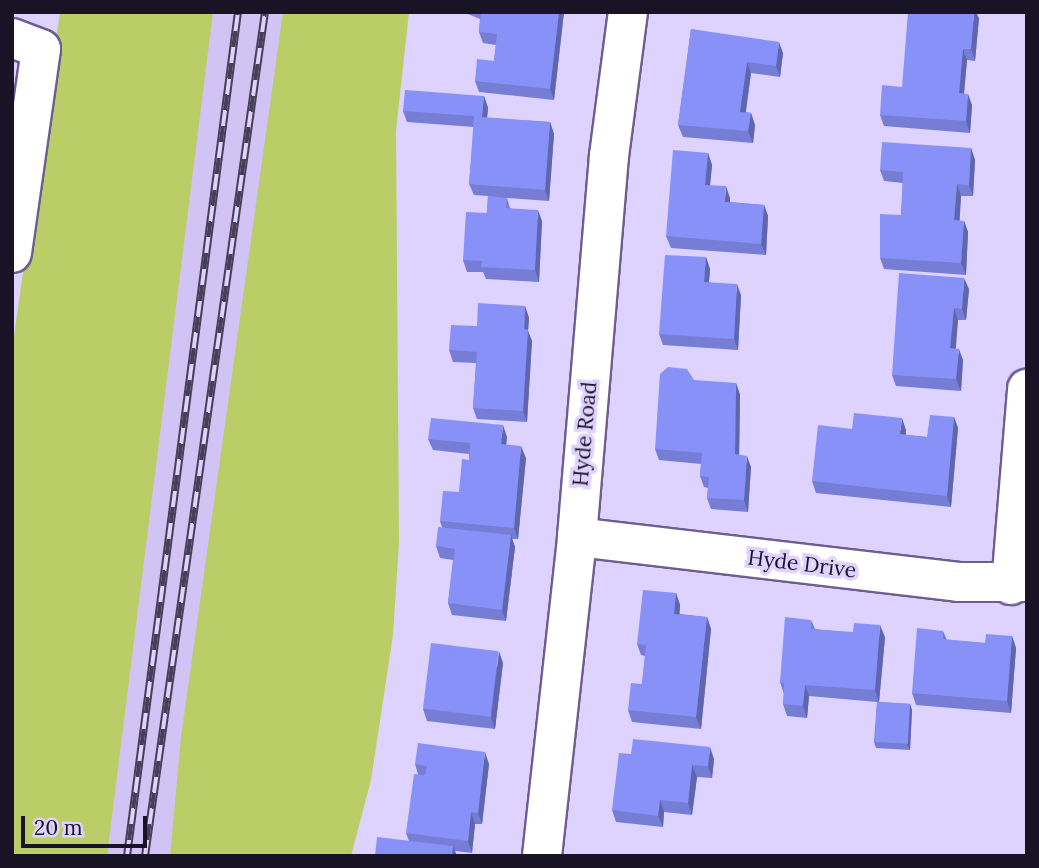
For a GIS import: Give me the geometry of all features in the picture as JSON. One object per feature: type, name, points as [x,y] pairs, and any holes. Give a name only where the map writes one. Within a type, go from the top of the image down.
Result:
[{"type":"street","name":"Hyde Road","points":[[542,856],[577,537],[609,156],[628,12]]},
{"type":"street","points":[[12,38],[41,49],[12,253]]},
{"type":"street","points":[[1019,584],[1027,389]]},
{"type":"street","name":"Hyde Drive","points":[[577,537],[1019,584]]},
{"type":"shaded area","points":[[182,12],[313,12],[220,856],[72,856]]},
{"type":"green space","points":[[60,12],[213,12],[107,856],[12,856],[12,350]]},
{"type":"green space","points":[[283,12],[409,12],[396,131],[399,542],[393,635],[371,780],[351,856],[170,856],[181,737]]},
{"type":"building","points":[[481,12],[559,12],[550,89],[475,81],[477,59],[494,61],[497,34],[479,32]]},
{"type":"building","points":[[908,12],[974,12],[971,49],[963,49],[959,93],[968,94],[966,121],[880,115],[882,85],[902,87]]},
{"type":"building","points":[[691,29],[779,42],[776,66],[747,62],[740,112],[751,113],[748,131],[678,125]]},
{"type":"building","points":[[405,90],[484,96],[482,117],[550,122],[545,190],[469,184],[474,116],[403,111]]},
{"type":"building","points":[[882,142],[971,148],[969,185],[957,184],[954,220],[964,221],[961,263],[880,258],[880,214],[901,215],[903,172],[880,170]]},
{"type":"building","points":[[673,150],[708,153],[705,185],[726,186],[725,202],[764,205],[761,244],[666,236]]},
{"type":"building","points":[[488,196],[507,198],[506,208],[538,210],[535,270],[481,267],[482,261],[463,260],[466,212],[487,213]]},
{"type":"building","points":[[665,255],[706,257],[704,282],[737,284],[734,339],[659,334]]},
{"type":"building","points":[[899,273],[964,278],[962,309],[954,308],[950,348],[959,349],[956,379],[892,375]]},
{"type":"building","points":[[478,303],[525,306],[524,329],[528,330],[523,411],[473,408],[477,352],[449,350],[451,325],[477,326]]},
{"type":"building","points":[[668,367],[687,369],[694,380],[736,383],[735,454],[747,456],[744,500],[707,498],[709,477],[700,476],[702,453],[655,449],[660,374]]},
{"type":"building","points":[[854,413],[902,418],[900,434],[927,437],[930,415],[954,417],[947,496],[812,481],[818,425],[852,429]]},
{"type":"building","points":[[431,418],[503,425],[501,444],[521,446],[514,528],[440,521],[443,491],[459,492],[462,459],[469,460],[470,443],[428,439]]},
{"type":"building","points":[[438,527],[511,535],[502,610],[448,603],[455,549],[436,546]]},
{"type":"building","points":[[643,590],[676,593],[674,614],[707,617],[696,717],[628,710],[631,683],[642,684],[646,645],[637,644]]},
{"type":"building","points":[[785,617],[811,620],[811,629],[853,632],[854,623],[880,625],[875,690],[805,685],[803,706],[783,704],[784,683],[780,682]]},
{"type":"building","points":[[917,628],[943,631],[943,639],[985,643],[986,634],[1012,636],[1007,701],[912,693]]},
{"type":"building","points":[[431,643],[498,651],[490,717],[423,709]]},
{"type":"building","points":[[877,702],[910,704],[908,744],[875,742]]},
{"type":"building","points":[[633,739],[710,747],[708,766],[692,765],[688,803],[660,800],[658,816],[612,810],[619,753],[631,754]]},
{"type":"building","points":[[418,743],[485,752],[478,813],[471,812],[468,841],[406,833],[414,774],[425,775],[427,766],[415,764]]},
{"type":"building","points":[[377,837],[453,846],[452,856],[375,856]]},
{"type":"railway","points":[[127,856],[238,12]]},
{"type":"railway","points":[[145,856],[265,12]]}]
